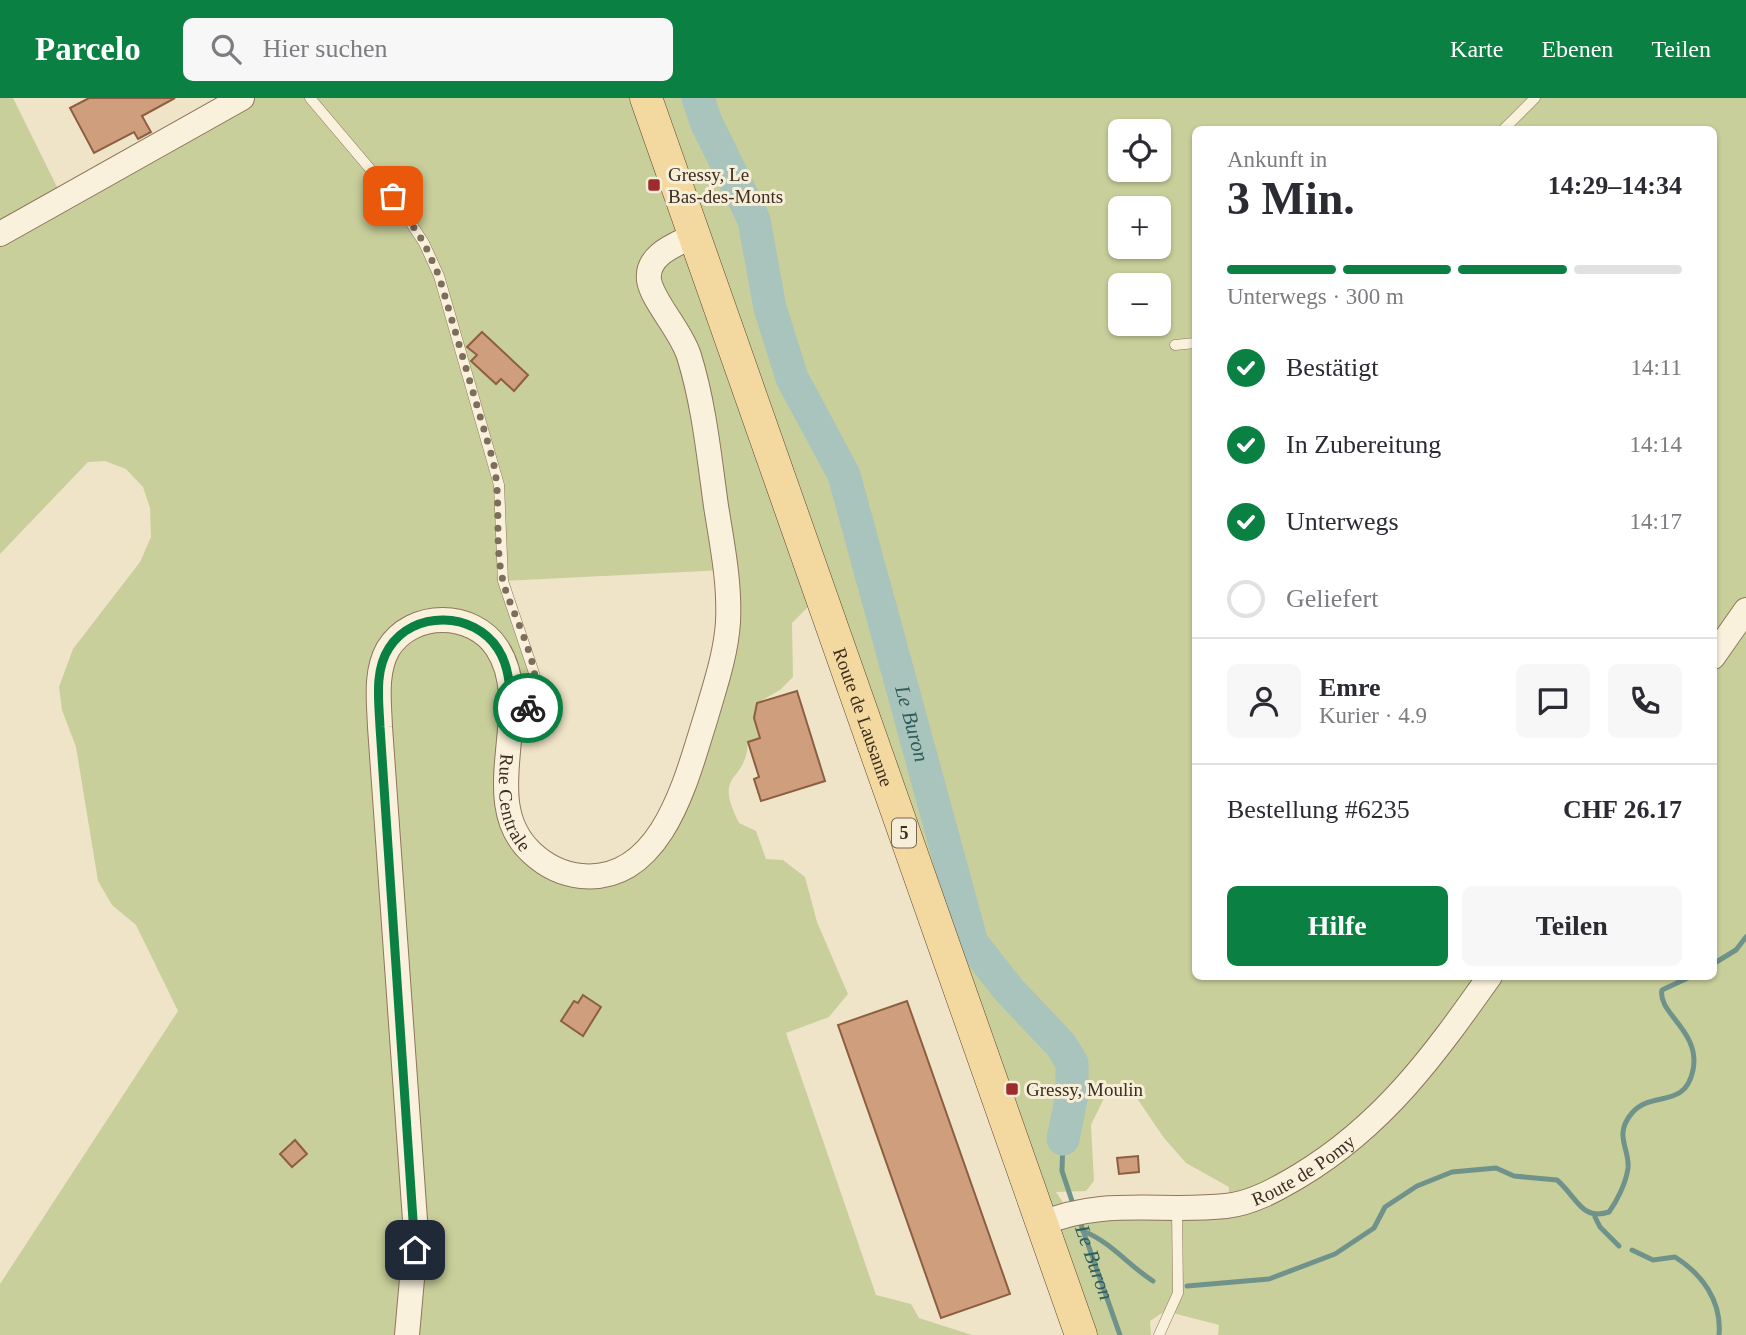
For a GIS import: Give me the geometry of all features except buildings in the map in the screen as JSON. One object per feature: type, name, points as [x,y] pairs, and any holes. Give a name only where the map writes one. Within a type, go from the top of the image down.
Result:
[{"type":"main road","name":"Route de Lausanne","points":[[646,98],[693,236],[1051,1220],[1081,1335]]},
{"type":"street","points":[[0,234],[242,98]]},
{"type":"street","name":"Rue Centrale","points":[[407,1335],[416,1234],[378,695],[380,676],[388,649],[398,637],[428,622],[444,619],[475,627],[498,649],[505,663],[511,716],[509,809],[514,829],[529,851],[557,871],[589,876],[619,870],[646,852],[669,816],[690,764],[716,685],[728,622],[726,570],[699,395],[685,346],[652,290],[649,279],[650,269],[662,253],[693,236]]},
{"type":"street","points":[[1717,651],[1746,610]]},
{"type":"street","name":"Route de Pomy","points":[[1051,1220],[1095,1207],[1228,1206],[1258,1198],[1318,1165],[1408,1087],[1487,980]]},
{"type":"lane","points":[[310,98],[409,219],[433,260],[447,299],[499,485],[503,581],[529,653],[536,682],[531,705],[511,716]]},
{"type":"lane","points":[[1507,126],[1535,98]]},
{"type":"lane","points":[[1175,345],[1192,343]]},
{"type":"lane","points":[[1159,1335],[1178,1293],[1177,1208]]},
{"type":"green space","points":[[0,98],[13,98],[62,197],[242,98],[1746,98],[1746,1335],[1218,1335],[1219,1325],[1165,1311],[1150,1321],[1151,1335],[1081,1335],[820,595],[792,623],[793,677],[780,690],[757,703],[760,738],[748,742],[742,766],[729,785],[729,794],[739,823],[756,831],[766,859],[783,860],[805,877],[817,922],[848,994],[829,1017],[786,1033],[876,1295],[911,1304],[919,1318],[972,1335],[0,1335],[0,1284],[178,1011],[136,925],[112,905],[98,881],[76,747],[62,710],[59,687],[73,649],[140,562],[151,537],[150,508],[143,487],[126,469],[105,461],[88,462],[0,554]],"holes":[[[725,570],[703,725],[633,863],[557,871],[507,799],[511,717],[531,705],[529,653],[503,581]],[[1108,1090],[1132,1091],[1164,1138],[1186,1163],[1229,1187],[1228,1205],[1070,1213],[1056,1192],[1086,1191],[1094,1181],[1091,1125]]]},
{"type":"waterway","name":"Le Buron","points":[[698,98],[706,122],[754,220],[770,308],[792,378],[844,475],[972,943],[1009,990],[1061,1045],[1072,1063],[1072,1095],[1063,1139]]},
{"type":"waterway","points":[[1717,962],[1736,950],[1746,937]]},
{"type":"waterway","points":[[1187,1286],[1269,1279],[1335,1254],[1374,1228],[1385,1207],[1417,1186],[1452,1172],[1496,1168],[1514,1176],[1557,1180],[1586,1210],[1600,1214],[1609,1212],[1621,1192],[1627,1174],[1628,1161],[1623,1135],[1626,1121],[1640,1106],[1683,1090],[1693,1070],[1691,1044],[1662,998],[1662,990],[1683,980]]},
{"type":"waterway","name":"Le Buron","points":[[1063,1139],[1062,1171],[1074,1207]]},
{"type":"waterway","points":[[1595,1217],[1600,1227],[1619,1246]]},
{"type":"waterway","name":"Le Buron","points":[[1079,1219],[1120,1335]]},
{"type":"waterway","points":[[1083,1231],[1111,1247],[1153,1281]]},
{"type":"waterway","points":[[1632,1250],[1653,1260],[1675,1257],[1694,1272],[1714,1300],[1719,1335]]},
{"type":"way so far","points":[[393,196],[433,260],[447,299],[492,457],[499,485],[503,581],[529,653],[536,682],[535,694],[528,708]]},
{"type":"place","name":"Gressy, Le Bas-des-Monts","points":[[654,185]]},
{"type":"place","name":"Gressy, Moulin","points":[[1012,1089]]},
{"type":"route","points":[[415,1250],[378,695],[388,649],[398,637],[413,627],[428,622],[444,619],[475,627],[488,636],[505,663],[509,679],[511,716],[528,708]]}]
